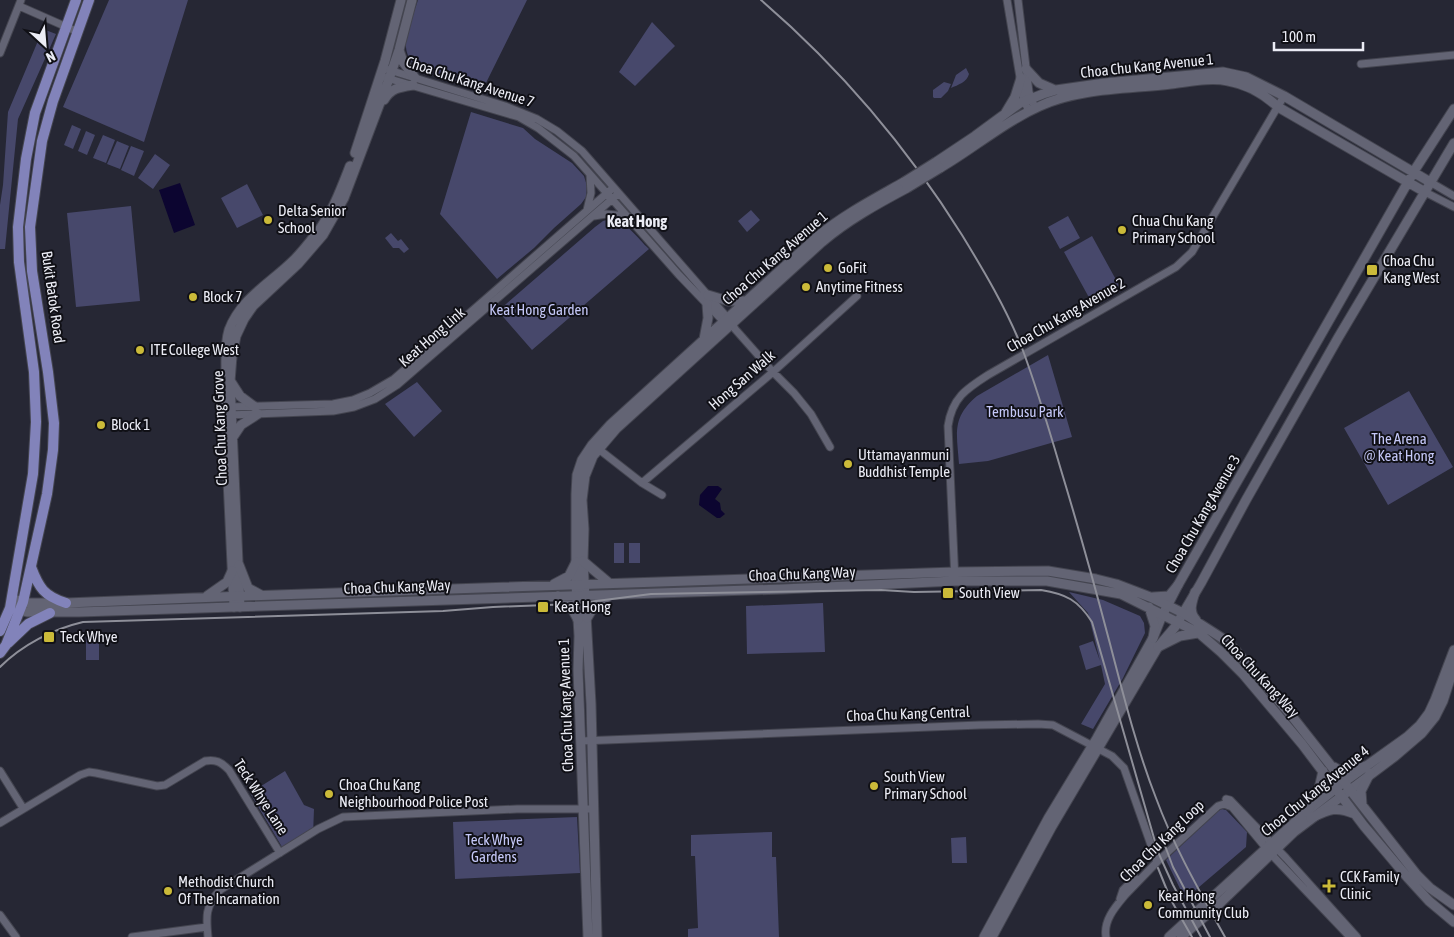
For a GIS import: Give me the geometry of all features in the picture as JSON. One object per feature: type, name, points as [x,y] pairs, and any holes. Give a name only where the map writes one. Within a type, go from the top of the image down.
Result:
[{"type":"main road","name":"Bukit Batok Road","points":[[16,604],[33,474],[36,422],[34,372],[20,262],[18,227],[26,159],[35,112],[76,0]]},
{"type":"main road","name":"Bukit Batok Road","points":[[16,604],[31,567],[51,477],[54,423],[32,272],[30,226],[42,141],[53,101],[89,0]]},
{"type":"main road","points":[[27,321],[35,309],[37,299]]},
{"type":"main road","points":[[31,567],[36,581],[43,591],[54,599],[66,603]]},
{"type":"main road","points":[[0,631],[16,604]]},
{"type":"main road","points":[[3,649],[16,604]]},
{"type":"main road","points":[[3,649],[28,624],[50,613]]},
{"type":"street","name":"Choa Chu Kang Grove","points":[[237,607],[226,355],[232,336],[253,306],[298,264],[323,235],[344,198],[375,115],[401,0]]},
{"type":"street","name":"Choa Chu Kang Grove","points":[[235,568],[233,438],[229,411],[231,326],[250,298],[294,260],[321,226],[338,195],[386,73],[399,50],[412,0]]},
{"type":"street","points":[[1006,0],[1021,78],[1032,110]]},
{"type":"street","points":[[1018,0],[1026,69],[1027,100]]},
{"type":"street","points":[[0,51],[20,3],[78,32]]},
{"type":"street","points":[[375,115],[388,93],[398,87],[414,82],[399,50]]},
{"type":"street","points":[[1361,64],[1453,55]]},
{"type":"street","points":[[1026,69],[1039,83],[1056,90]]},
{"type":"street","name":"Choa Chu Kang Avenue 1","points":[[938,165],[1027,100],[1056,90],[1105,83],[1223,72],[1246,78],[1284,96],[1454,196]]},
{"type":"street","name":"Choa Chu Kang Avenue 7","points":[[386,73],[519,117],[538,128],[574,156],[611,200],[794,393],[811,414],[830,447]]},
{"type":"street","points":[[1003,116],[1015,97],[1021,78]]},
{"type":"street","name":"Choa Chu Kang Avenue 1","points":[[594,450],[729,323],[840,227],[996,130],[1052,101],[1085,94],[1226,80],[1249,87],[1270,99],[1278,107],[1454,208]]},
{"type":"street","name":"Choa Chu Kang Avenue 7","points":[[414,82],[505,106],[538,119],[557,131],[582,152],[707,300]]},
{"type":"street","name":"Choa Chu Kang Avenue 2","points":[[955,577],[948,426],[952,409],[958,398],[967,389],[988,375],[1176,267],[1186,259],[1192,252],[1284,96]]},
{"type":"street","name":"Choa Chu Kang Avenue 3","points":[[992,937],[1095,748],[1153,638],[1178,585],[1408,182],[1454,109]]},
{"type":"street","points":[[987,128],[992,127],[996,130]]},
{"type":"street","name":"Choa Chu Kang Avenue 3","points":[[984,937],[1049,817],[1158,647],[1178,622],[1196,592],[1338,338],[1454,143]]},
{"type":"street","points":[[587,210],[591,192],[590,175]]},
{"type":"street","name":"Choa Chu Kang Avenue 1","points":[[597,937],[588,618],[580,585],[582,489],[584,476],[594,450],[611,424],[704,340],[729,323],[746,301],[835,222],[859,206],[906,185]]},
{"type":"street","name":"Keat Hong Link","points":[[229,411],[333,404],[352,400],[370,393],[394,379],[587,210],[606,194],[615,191]]},
{"type":"street","name":"Keat Hong Link","points":[[256,410],[333,411],[354,407],[375,399],[397,385],[611,200],[615,191]]},
{"type":"street","points":[[592,216],[606,214],[628,218],[636,214]]},
{"type":"street","name":"Hong San Walk","points":[[642,483],[773,372],[857,296]]},
{"type":"street","points":[[704,340],[708,318],[707,300],[746,301]]},
{"type":"street","points":[[230,382],[240,396],[256,410],[233,438]]},
{"type":"street","points":[[594,450],[606,456],[642,483],[662,495]]},
{"type":"street","points":[[549,586],[569,576],[580,562],[609,584]]},
{"type":"street","points":[[205,597],[227,582],[235,568],[248,588],[261,595]]},
{"type":"street","name":"Choa Chu Kang Way","points":[[16,604],[27,612],[50,613],[612,594],[1048,572],[1096,579],[1116,584],[1168,605],[1225,640],[1237,652],[1326,768],[1355,814],[1429,901],[1454,922]]},
{"type":"street","name":"Choa Chu Kang Way","points":[[16,604],[609,584],[955,577],[1047,581],[1121,594],[1199,633],[1243,674],[1302,744],[1326,768],[1344,782]]},
{"type":"street","points":[[1150,597],[1169,596],[1178,585]]},
{"type":"street","points":[[1196,592],[1190,606],[1192,615],[1197,622]]},
{"type":"street","points":[[588,618],[592,608],[599,601],[612,594]]},
{"type":"street","name":"Choa Chu Kang Avenue 1","points":[[581,595],[578,620],[578,670],[588,937]]},
{"type":"street","points":[[557,596],[569,603],[578,620]]},
{"type":"street","points":[[1149,607],[1156,626],[1153,638]]},
{"type":"street","points":[[1158,647],[1180,636],[1199,633]]},
{"type":"street","name":"Choa Chu Kang Avenue 4","points":[[1169,937],[1309,815],[1342,791],[1408,737],[1429,713],[1454,650]]},
{"type":"street","name":"Choa Chu Kang Avenue 4","points":[[1342,791],[1344,782],[1410,745],[1430,725],[1443,701],[1454,667]]},
{"type":"street","name":"Choa Chu Kang Central","points":[[581,740],[1038,724],[1054,725],[1112,756],[1124,768],[1156,860]]},
{"type":"street","name":"Teck Whye Lane","points":[[0,822],[75,777],[89,772],[157,786],[165,784],[212,760],[220,761],[229,770],[280,853]]},
{"type":"street","points":[[1309,815],[1326,768],[1344,772],[1368,770],[1361,791],[1363,807]]},
{"type":"street","points":[[0,771],[23,808]]},
{"type":"street","name":"Choa Chu Kang Way","points":[[1342,791],[1363,807],[1430,888],[1454,905]]},
{"type":"street","name":"Choa Chu Kang Loop","points":[[1226,799],[1230,800],[1350,937]]},
{"type":"street","name":"Choa Chu Kang Loop","points":[[1106,937],[1105,927],[1107,921],[1118,904],[1123,890],[1221,804],[1232,807],[1357,937]]},
{"type":"street","name":"Teck Whye Lane","points":[[208,937],[206,918],[210,903],[220,890],[333,820],[342,817],[517,809],[594,809]]},
{"type":"street","points":[[1309,815],[1338,809],[1355,814]]},
{"type":"street","name":"Choa Chu Kang Avenue 4","points":[[1181,937],[1218,905],[1272,848]]},
{"type":"street","points":[[0,915],[16,937]]},
{"type":"street","points":[[132,937],[207,927]]},
{"type":"green space","points":[[109,0],[188,0],[144,142],[63,107]]},
{"type":"green space","points":[[418,0],[527,0],[482,91],[418,69],[411,61],[407,53],[406,36]]},
{"type":"green space","points":[[652,22],[675,46],[635,86],[619,72]]},
{"type":"green space","points":[[43,29],[56,34],[18,119],[5,249],[0,249],[0,205],[8,112]]},
{"type":"green space","points":[[966,68],[969,74],[966,79],[951,88],[956,75]]},
{"type":"green space","points":[[944,82],[951,84],[948,91],[941,98],[934,98],[933,90]]},
{"type":"green space","points":[[471,112],[523,128],[535,139],[572,163],[584,176],[587,186],[586,197],[581,204],[534,248],[497,279],[440,214]]},
{"type":"green space","points":[[72,125],[81,129],[73,149],[64,145]]},
{"type":"green space","points":[[86,131],[95,135],[87,155],[78,151]]},
{"type":"green space","points":[[103,135],[115,140],[106,163],[93,158]]},
{"type":"green space","points":[[117,141],[129,146],[120,169],[107,164]]},
{"type":"green space","points":[[131,146],[144,151],[134,176],[121,170]]},
{"type":"green space","points":[[155,154],[170,165],[153,189],[138,178]]},
{"type":"green space","points":[[247,184],[263,215],[237,228],[221,198]]},
{"type":"green space","points":[[131,206],[140,301],[76,307],[67,213]]},
{"type":"green space","points":[[751,210],[760,220],[747,232],[738,221]]},
{"type":"green space","points":[[1068,216],[1080,238],[1060,249],[1048,227]]},
{"type":"green space","name":"Keat Hong Garden","points":[[610,219],[627,226],[649,249],[532,350],[498,311],[595,227],[603,221]]},
{"type":"green space","points":[[391,233],[398,241],[401,239],[409,249],[404,253],[399,248],[393,248],[385,238]]},
{"type":"green space","points":[[1092,236],[1120,287],[1092,303],[1064,252]]},
{"type":"green space","name":"Tembusu Park","points":[[1048,355],[1072,437],[988,461],[959,464],[957,435],[959,419],[969,404],[977,396]]},
{"type":"green space","points":[[417,382],[442,411],[414,437],[385,404]]},
{"type":"green space","name":"The Arena @ Keat Hong","points":[[1409,391],[1453,467],[1388,505],[1344,428]]},
{"type":"green space","points":[[614,543],[624,543],[624,563],[614,563]]},
{"type":"green space","points":[[629,543],[640,543],[640,563],[629,563]]},
{"type":"green space","points":[[1069,592],[1103,600],[1140,616],[1144,623],[1145,633],[1123,678],[1093,729],[1081,724],[1105,684],[1101,665],[1086,670],[1079,646],[1093,641],[1100,661],[1088,613]]},
{"type":"green space","points":[[823,603],[825,652],[747,654],[746,606]]},
{"type":"green space","points":[[86,635],[99,635],[99,660],[86,660]]},
{"type":"green space","points":[[285,771],[304,805],[314,809],[313,835],[285,852],[250,793]]},
{"type":"green space","points":[[1222,809],[1226,810],[1247,832],[1246,847],[1185,899],[1166,860]]},
{"type":"green space","name":"Teck Whye Gardens","points":[[577,817],[580,873],[455,879],[453,822]]},
{"type":"green space","points":[[772,832],[772,857],[776,857],[779,937],[688,937],[688,929],[698,928],[695,856],[691,856],[691,835]]},
{"type":"green space","points":[[966,837],[967,863],[952,863],[951,838]]},
{"type":"shaded area","points":[[180,183],[195,225],[174,233],[159,190]]},
{"type":"shaded area","points":[[708,486],[718,486],[722,489],[715,499],[720,503],[721,510],[725,514],[720,518],[717,518],[699,505],[700,495]]},
{"type":"railway","points":[[761,0],[845,81],[895,140],[941,202],[1002,304],[1022,348],[1047,424],[1086,555],[1130,720],[1149,779],[1179,852],[1225,937]]},
{"type":"railway","points":[[0,667],[38,639],[60,629],[83,622],[443,611],[573,604],[651,594],[881,590],[914,592],[1041,590],[1050,592],[1071,599],[1082,608],[1092,622],[1158,852],[1173,885],[1201,937]]},
{"type":"railway","points":[[1161,835],[1173,867],[1210,937]]},
{"type":"railway","points":[[1158,868],[1171,900],[1192,937]]},
{"type":"place","name":"Delta Senior School","points":[[268,220]]},
{"type":"place","name":"Chua Chu Kang Primary School","points":[[1122,230]]},
{"type":"place","name":"GoFit","points":[[828,268]]},
{"type":"place","name":"Choa Chu Kang West","points":[[1372,270]]},
{"type":"place","name":"Anytime Fitness","points":[[806,287]]},
{"type":"place","name":"Block 7","points":[[193,297]]},
{"type":"place","name":"ITE College West","points":[[140,350]]},
{"type":"place","name":"Block 1","points":[[101,425]]},
{"type":"place","name":"Uttamayanmuni Buddhist Temple","points":[[848,464]]},
{"type":"place","name":"South View","points":[[948,593]]},
{"type":"place","name":"Keat Hong","points":[[543,607]]},
{"type":"place","name":"Teck Whye","points":[[49,637]]},
{"type":"place","name":"South View Primary School","points":[[874,786]]},
{"type":"place","name":"Choa Chu Kang Neighbourhood Police Post","points":[[329,794]]},
{"type":"place","name":"CCK Family Clinic","points":[[1329,886]]},
{"type":"place","name":"Methodist Church Of The Incarnation","points":[[168,891]]},
{"type":"place","name":"Keat Hong Community Club","points":[[1148,905]]},
{"type":"district","name":"Keat Hong","points":[[637,221]]}]
